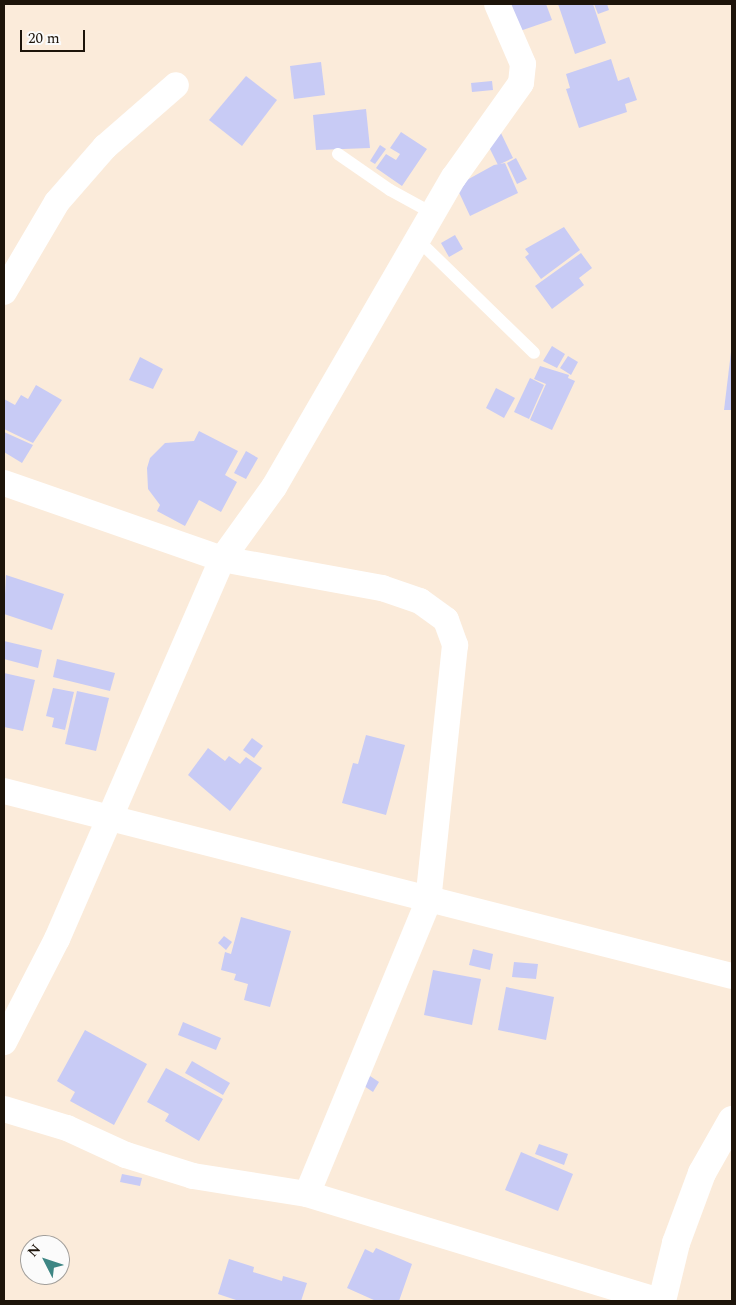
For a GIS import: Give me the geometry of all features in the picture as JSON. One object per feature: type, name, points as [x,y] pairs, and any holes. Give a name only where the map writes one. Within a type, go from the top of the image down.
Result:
[{"type":"main road","points":[[661,1301],[676,1244],[702,1173],[732,1120]]},
{"type":"street","points":[[4,1042],[57,939],[106,820],[222,559],[274,487],[420,242],[454,177],[521,83],[523,64],[497,4]]},
{"type":"street","points":[[4,292],[57,202],[105,146],[176,85]]},
{"type":"street","points":[[4,483],[222,559],[382,588],[420,601],[446,620],[455,645],[428,902],[307,1194]]},
{"type":"street","points":[[4,792],[428,902],[732,976]]},
{"type":"street","points":[[4,1109],[67,1128],[126,1155],[193,1176],[307,1194],[661,1301]]},
{"type":"lane","points":[[338,154],[390,190],[434,214]]},
{"type":"lane","points":[[420,242],[534,353]]},
{"type":"building","points":[[511,4],[546,4],[552,20],[514,33]]},
{"type":"building","points":[[558,4],[593,4],[606,43],[575,54]]},
{"type":"building","points":[[594,4],[607,4],[609,10],[598,14]]},
{"type":"building","points":[[611,59],[618,81],[629,77],[637,100],[625,104],[627,112],[579,128],[566,89],[570,88],[566,74]]},
{"type":"building","points":[[321,62],[325,95],[294,99],[290,66]]},
{"type":"building","points":[[246,76],[277,100],[242,146],[209,120]]},
{"type":"building","points":[[492,81],[493,90],[472,92],[471,83]]},
{"type":"building","points":[[366,109],[370,148],[316,150],[313,115]]},
{"type":"building","points":[[499,129],[513,158],[498,165],[484,137]]},
{"type":"building","points":[[401,132],[427,149],[402,186],[376,168],[386,154],[396,160],[400,154],[390,148]]},
{"type":"building","points":[[380,145],[386,149],[375,164],[370,161]]},
{"type":"building","points":[[516,158],[527,179],[517,184],[507,163]]},
{"type":"building","points":[[505,163],[518,193],[470,216],[456,186],[494,165]]},
{"type":"building","points":[[564,227],[580,250],[541,279],[525,257],[529,254],[525,249]]},
{"type":"building","points":[[455,235],[463,249],[449,257],[441,243]]},
{"type":"building","points":[[581,253],[592,268],[579,278],[584,285],[552,309],[535,286]]},
{"type":"building","points":[[552,346],[565,354],[557,368],[543,361]]},
{"type":"building","points":[[731,352],[732,410],[724,410]]},
{"type":"building","points":[[568,356],[578,362],[571,375],[560,368]]},
{"type":"building","points":[[140,357],[163,369],[153,389],[129,380]]},
{"type":"building","points":[[540,366],[569,375],[568,378],[575,381],[552,430],[530,420],[546,384],[534,379]]},
{"type":"building","points":[[530,378],[544,385],[529,419],[514,412]]},
{"type":"building","points":[[36,385],[62,400],[33,443],[4,429],[4,399],[15,405],[21,395],[28,399]]},
{"type":"building","points":[[496,388],[515,398],[504,418],[486,408]]},
{"type":"building","points":[[199,431],[238,451],[225,475],[237,482],[221,512],[199,500],[185,526],[157,511],[160,505],[148,489],[147,468],[150,458],[165,443],[194,441]]},
{"type":"building","points":[[4,432],[33,445],[22,463],[4,452]]},
{"type":"building","points":[[246,451],[258,458],[246,479],[234,473]]},
{"type":"building","points":[[6,575],[64,594],[52,630],[4,614]]},
{"type":"building","points":[[4,641],[42,650],[38,668],[4,659]]},
{"type":"building","points":[[57,659],[115,673],[110,691],[53,677]]},
{"type":"building","points":[[4,673],[35,680],[23,731],[4,727]]},
{"type":"building","points":[[53,688],[74,692],[65,730],[52,727],[54,718],[46,716]]},
{"type":"building","points":[[77,691],[109,698],[96,751],[65,744]]},
{"type":"building","points":[[366,735],[405,745],[386,815],[342,803],[353,763],[358,764]]},
{"type":"building","points":[[252,738],[263,746],[254,758],[243,750]]},
{"type":"building","points":[[208,748],[225,761],[229,756],[240,764],[246,757],[262,768],[230,811],[188,775]]},
{"type":"building","points":[[241,917],[291,931],[270,1007],[244,1000],[248,984],[234,980],[236,974],[221,970],[225,952],[231,954]]},
{"type":"building","points":[[224,936],[232,942],[226,950],[218,943]]},
{"type":"building","points":[[473,949],[493,954],[490,970],[469,965]]},
{"type":"building","points":[[514,962],[538,964],[536,979],[512,977]]},
{"type":"building","points":[[433,970],[481,979],[472,1025],[424,1015]]},
{"type":"building","points":[[506,987],[554,997],[546,1040],[498,1030]]},
{"type":"building","points":[[183,1022],[221,1038],[216,1050],[178,1035]]},
{"type":"building","points":[[85,1030],[147,1064],[114,1125],[70,1101],[75,1092],[57,1081]]},
{"type":"building","points":[[192,1061],[230,1083],[223,1095],[185,1073]]},
{"type":"building","points":[[166,1068],[223,1099],[199,1141],[165,1121],[169,1114],[147,1102]]},
{"type":"building","points":[[370,1076],[379,1082],[373,1092],[364,1086]]},
{"type":"building","points":[[539,1144],[568,1154],[564,1165],[535,1154]]},
{"type":"building","points":[[521,1152],[573,1174],[558,1211],[505,1190]]},
{"type":"building","points":[[122,1174],[142,1178],[140,1186],[120,1182]]},
{"type":"building","points":[[376,1248],[412,1264],[399,1301],[376,1301],[347,1288],[365,1249],[373,1253]]},
{"type":"building","points":[[229,1259],[254,1267],[253,1272],[282,1281],[283,1276],[307,1283],[301,1301],[239,1301],[218,1294]]}]
